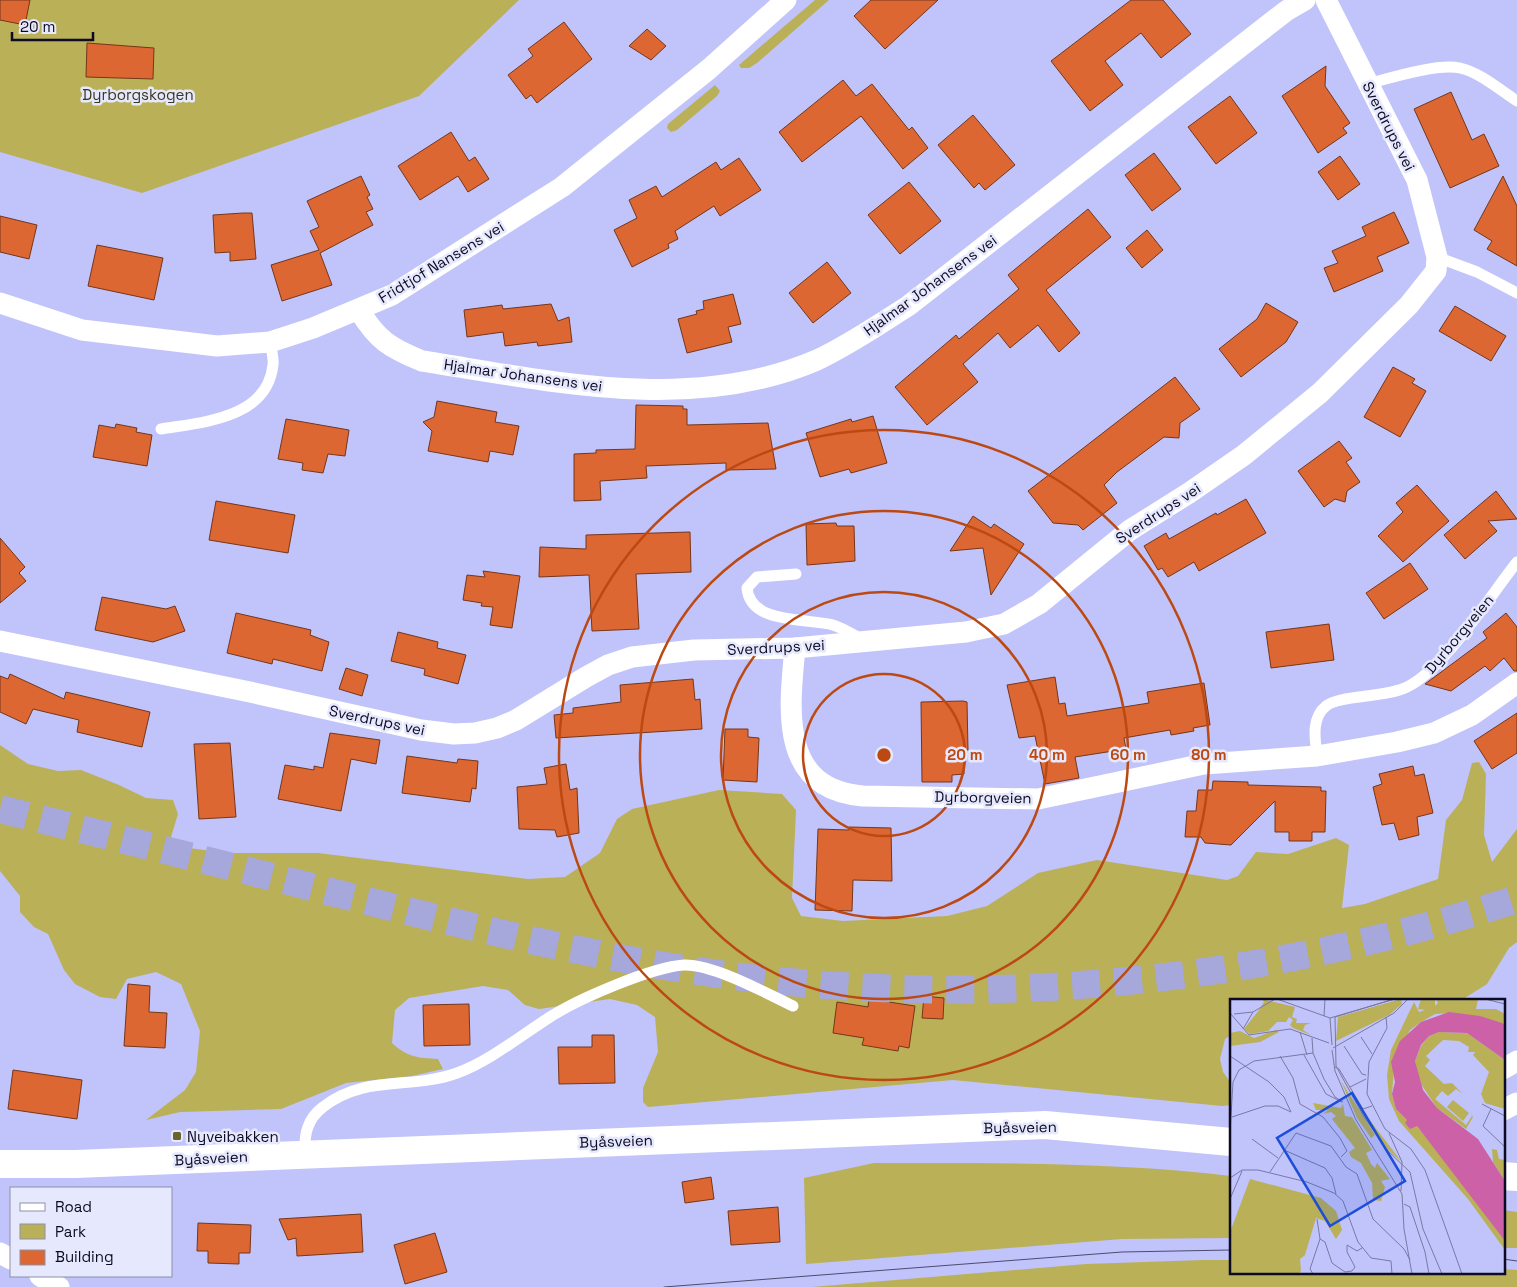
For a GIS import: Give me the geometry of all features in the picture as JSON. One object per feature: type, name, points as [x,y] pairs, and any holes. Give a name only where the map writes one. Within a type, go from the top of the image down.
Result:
[{"type":"main road","name":"Byåsveien","points":[[0,1164],[76,1164],[305,1153],[1045,1125],[1230,1142]]},
{"type":"main road","points":[[1504,1176],[1517,1177]]},
{"type":"street","name":"Fridtjof Nansens vei","points":[[0,303],[82,330],[217,346],[270,342],[314,328],[392,295],[562,187],[709,69],[786,0]]},
{"type":"street","name":"Hjalmar Johansens vei","points":[[359,310],[372,332],[397,350],[422,361],[564,383],[593,387],[705,388],[776,374],[815,360],[848,344],[908,306],[1286,11],[1305,0]]},
{"type":"street","name":"Sverdrups vei","points":[[0,641],[250,692],[421,730],[454,734],[475,733],[497,728],[516,720],[586,676],[620,660],[687,651],[795,648],[864,640],[966,632],[1004,624],[1039,604],[1130,530],[1188,494],[1244,455],[1320,393],[1409,305],[1436,271],[1436,257],[1417,180],[1326,0]]},
{"type":"street","name":"Dyrborgveien","points":[[795,648],[791,716],[798,757],[804,768],[821,783],[840,792],[863,796],[1038,799],[1204,764],[1317,756],[1397,742],[1434,733],[1472,715],[1517,683]]},
{"type":"street","points":[[1504,1068],[1517,1061]]},
{"type":"street","points":[[1504,1110],[1517,1103]]},
{"type":"street","points":[[42,1277],[59,1287]]},
{"type":"lane","points":[[1367,84],[1445,67],[1459,68],[1469,71],[1517,101]]},
{"type":"lane","points":[[1436,257],[1477,272],[1517,293]]},
{"type":"lane","points":[[161,429],[221,419],[250,406],[268,383],[274,364],[270,342]]},
{"type":"lane","name":"Dyrborgveien","points":[[1317,756],[1314,731],[1320,713],[1327,705],[1342,700],[1392,693],[1407,687],[1424,676],[1471,623],[1517,562]]},
{"type":"lane","points":[[796,574],[757,577],[747,588],[747,595],[752,604],[773,615],[834,625],[864,640]]},
{"type":"lane","points":[[305,1153],[304,1136],[310,1121],[322,1107],[347,1092],[368,1086],[429,1081],[458,1073],[507,1046],[567,1006],[656,970],[684,965],[701,967],[793,1006]]},
{"type":"green space","name":"Dyrborgskogen","points":[[0,0],[519,0],[419,96],[142,193],[0,152]]},
{"type":"green space","points":[[815,0],[829,0],[757,63],[749,68],[741,68],[739,65]]},
{"type":"green space","points":[[715,85],[720,91],[717,96],[677,130],[671,132],[667,128],[668,124]]},
{"type":"green space","points":[[0,745],[28,764],[58,771],[81,770],[146,798],[173,800],[178,814],[171,837],[174,846],[227,853],[318,853],[528,879],[565,877],[600,853],[617,819],[632,809],[719,790],[782,794],[796,810],[792,898],[801,916],[843,921],[947,916],[987,906],[1038,873],[1097,860],[1227,880],[1238,876],[1256,852],[1288,854],[1336,838],[1349,845],[1342,908],[1365,904],[1438,879],[1446,820],[1462,800],[1472,763],[1479,762],[1486,774],[1484,835],[1492,862],[1517,829],[1517,942],[1509,948],[1487,984],[1463,999],[1230,999],[1230,1036],[1225,1039],[1220,1059],[1223,1072],[1230,1082],[1230,1105],[1222,1106],[953,1080],[648,1107],[643,1102],[643,1088],[658,1052],[655,1017],[637,1005],[610,999],[539,1009],[525,1005],[508,990],[483,986],[409,998],[395,1010],[392,1043],[413,1056],[438,1059],[443,1069],[412,1076],[346,1083],[281,1109],[180,1112],[146,1120],[185,1090],[196,1072],[200,1031],[181,984],[156,972],[127,979],[116,999],[100,997],[75,984],[64,970],[48,934],[34,927],[20,912],[20,896],[0,871]]},
{"type":"green space","points":[[874,1163],[1008,1163],[1097,1166],[1186,1171],[1230,1176],[1230,1238],[1122,1239],[806,1264],[804,1178]]},
{"type":"green space","points":[[1504,1210],[1517,1212],[1517,1248],[1504,1248]]},
{"type":"green space","points":[[1230,1260],[1230,1274],[1504,1274],[1504,1269],[1517,1270],[1517,1287],[812,1287],[1086,1264]]},
{"type":"building","points":[[0,0],[30,0],[25,25],[0,20]]},
{"type":"building","points":[[871,0],[938,0],[885,49],[854,16]]},
{"type":"building","points":[[1131,0],[1163,0],[1191,34],[1161,58],[1141,33],[1105,61],[1123,85],[1090,111],[1051,61]]},
{"type":"building","points":[[564,22],[592,59],[537,103],[531,95],[526,99],[508,75],[533,56],[528,49]]},
{"type":"building","points":[[647,29],[666,46],[651,60],[629,46]]},
{"type":"building","points":[[87,43],[154,48],[153,79],[86,77]]},
{"type":"building","points":[[1326,66],[1325,86],[1350,123],[1343,128],[1347,133],[1318,153],[1282,96]]},
{"type":"building","points":[[843,80],[856,96],[872,84],[909,130],[912,127],[928,148],[903,169],[861,116],[802,162],[779,132]]},
{"type":"building","points":[[1451,92],[1472,140],[1484,134],[1499,166],[1450,188],[1414,109]]},
{"type":"building","points":[[1230,96],[1257,133],[1216,164],[1188,127]]},
{"type":"building","points":[[973,115],[1015,165],[985,190],[979,183],[974,188],[938,145]]},
{"type":"building","points":[[451,132],[469,161],[475,157],[489,179],[468,192],[458,176],[420,200],[398,166]]},
{"type":"building","points":[[1154,153],[1181,189],[1152,211],[1125,175]]},
{"type":"building","points":[[1340,156],[1360,184],[1338,200],[1318,172]]},
{"type":"building","points":[[739,158],[761,190],[720,216],[714,206],[675,231],[678,239],[668,244],[669,248],[632,267],[614,230],[637,218],[629,200],[656,186],[662,197],[716,162],[721,170]]},
{"type":"building","points":[[361,176],[370,195],[367,197],[373,209],[366,212],[373,225],[320,253],[332,285],[282,301],[271,265],[319,250],[310,231],[319,227],[307,201]]},
{"type":"building","points":[[1503,176],[1517,206],[1517,266],[1487,249],[1492,241],[1474,230]]},
{"type":"building","points":[[909,182],[941,221],[900,254],[868,215]]},
{"type":"building","points":[[1088,209],[1111,237],[1046,290],[1080,333],[1059,352],[1038,325],[1010,348],[998,333],[963,364],[978,382],[927,425],[895,387],[956,335],[959,339],[1019,289],[1008,275]]},
{"type":"building","points":[[1394,212],[1409,243],[1377,257],[1383,271],[1334,292],[1324,268],[1338,263],[1332,251],[1366,236],[1362,227]]},
{"type":"building","points":[[252,213],[256,259],[230,261],[230,252],[215,253],[213,215]]},
{"type":"building","points":[[0,216],[37,225],[29,259],[0,252]]},
{"type":"building","points":[[1147,230],[1163,250],[1142,268],[1126,248]]},
{"type":"building","points":[[97,245],[163,258],[154,300],[88,286]]},
{"type":"building","points":[[827,262],[851,293],[813,323],[789,293]]},
{"type":"building","points":[[733,294],[741,324],[728,327],[732,342],[687,353],[678,319],[697,314],[696,311],[704,309],[703,301]]},
{"type":"building","points":[[1266,303],[1298,322],[1286,342],[1241,377],[1219,349],[1257,319]]},
{"type":"building","points":[[551,304],[558,321],[569,317],[572,342],[538,346],[537,342],[505,346],[503,332],[467,337],[464,310],[502,305],[503,309]]},
{"type":"building","points":[[1455,306],[1506,336],[1491,361],[1439,331]]},
{"type":"building","points":[[1393,367],[1415,379],[1412,383],[1426,391],[1400,437],[1364,417]]},
{"type":"building","points":[[1175,377],[1200,409],[1180,423],[1179,438],[1164,437],[1117,472],[1104,485],[1117,503],[1083,530],[1078,525],[1053,523],[1028,491]]},
{"type":"building","points":[[437,401],[497,412],[495,422],[519,426],[513,455],[490,451],[488,462],[428,451],[432,431],[423,422],[434,417]]},
{"type":"building","points":[[636,405],[683,406],[683,409],[687,409],[687,425],[768,423],[776,469],[726,470],[726,463],[646,466],[647,478],[600,481],[601,500],[574,501],[574,454],[596,453],[596,450],[635,449]]},
{"type":"building","points":[[873,416],[887,463],[851,473],[849,469],[820,477],[806,433],[851,419],[852,422]]},
{"type":"building","points":[[286,419],[349,430],[345,456],[328,454],[323,473],[302,470],[303,463],[278,459]]},
{"type":"building","points":[[116,424],[137,428],[136,432],[152,435],[147,466],[93,457],[99,425],[115,428]]},
{"type":"building","points":[[1339,441],[1352,458],[1346,462],[1360,482],[1347,491],[1345,502],[1335,499],[1324,507],[1298,471]]},
{"type":"building","points":[[1417,485],[1449,521],[1403,562],[1378,536],[1403,512],[1396,503]]},
{"type":"building","points":[[1496,491],[1517,519],[1488,521],[1497,531],[1465,559],[1444,535]]},
{"type":"building","points":[[1246,499],[1266,533],[1199,571],[1194,562],[1168,577],[1162,568],[1158,570],[1144,546],[1166,533],[1169,539]]},
{"type":"building","points":[[216,501],[295,515],[288,553],[209,540]]},
{"type":"building","points":[[973,516],[991,528],[994,524],[1024,544],[991,595],[983,548],[950,551]]},
{"type":"building","points":[[836,523],[837,526],[854,526],[855,561],[807,565],[806,524]]},
{"type":"building","points":[[690,532],[691,572],[636,574],[639,629],[592,631],[589,575],[539,577],[540,547],[586,549],[586,535]]},
{"type":"building","points":[[0,538],[25,567],[19,573],[26,581],[0,603]]},
{"type":"building","points":[[1410,563],[1428,589],[1384,619],[1366,593]]},
{"type":"building","points":[[483,571],[520,576],[512,628],[490,625],[493,607],[481,606],[482,603],[463,600],[467,575],[485,577]]},
{"type":"building","points":[[102,597],[166,609],[175,606],[185,631],[153,642],[95,630]]},
{"type":"building","points":[[236,613],[311,630],[310,635],[329,642],[322,671],[273,659],[272,664],[227,653]]},
{"type":"building","points":[[1506,613],[1517,627],[1517,671],[1514,671],[1504,658],[1490,671],[1485,666],[1451,691],[1425,684],[1487,638],[1483,632]]},
{"type":"building","points":[[1329,624],[1334,660],[1271,668],[1266,632]]},
{"type":"building","points":[[398,632],[438,642],[437,648],[466,655],[458,684],[424,675],[425,669],[391,661]]},
{"type":"building","points":[[346,668],[368,675],[362,696],[339,689]]},
{"type":"building","points":[[10,674],[64,699],[66,692],[150,712],[142,747],[77,732],[79,720],[33,709],[26,724],[0,712],[0,676],[8,679]]},
{"type":"building","points":[[1055,677],[1059,704],[1065,703],[1067,716],[1149,703],[1147,692],[1204,683],[1210,725],[1193,728],[1194,731],[1171,735],[1170,730],[1124,738],[1126,749],[1075,757],[1079,778],[1045,784],[1035,736],[1019,738],[1007,685]]},
{"type":"building","points":[[693,679],[695,700],[700,699],[702,729],[556,738],[554,715],[573,713],[573,708],[621,702],[620,685]]},
{"type":"building","points":[[921,702],[967,702],[968,750],[964,750],[964,774],[952,775],[952,782],[922,782]]},
{"type":"building","points":[[1517,713],[1517,753],[1492,769],[1474,741]]},
{"type":"building","points":[[725,729],[748,729],[748,737],[759,738],[757,782],[723,780]]},
{"type":"building","points":[[330,733],[380,740],[376,764],[351,759],[341,811],[278,799],[285,765],[314,770],[314,766],[323,768]]},
{"type":"building","points":[[230,743],[236,817],[199,819],[194,744]]},
{"type":"building","points":[[407,756],[457,763],[458,759],[478,761],[476,789],[472,788],[470,802],[402,793]]},
{"type":"building","points":[[566,764],[570,790],[577,788],[579,833],[557,837],[555,830],[519,829],[517,787],[547,784],[544,768]]},
{"type":"building","points":[[1413,766],[1415,776],[1424,774],[1433,813],[1417,817],[1419,835],[1399,840],[1394,823],[1382,825],[1373,787],[1382,784],[1379,774]]},
{"type":"building","points":[[1213,781],[1248,782],[1248,785],[1321,787],[1321,791],[1326,791],[1325,832],[1312,832],[1312,841],[1289,841],[1289,832],[1275,832],[1275,801],[1231,845],[1205,843],[1201,837],[1185,837],[1187,811],[1196,811],[1198,790],[1212,790]]},
{"type":"building","points":[[849,827],[891,828],[892,881],[853,880],[852,911],[815,910],[818,829],[849,830]]},
{"type":"building","points":[[128,984],[150,986],[149,1012],[167,1013],[165,1048],[124,1046]]},
{"type":"building","points":[[924,996],[944,998],[943,1019],[922,1018]]},
{"type":"building","points":[[869,999],[915,1006],[909,1048],[899,1046],[898,1051],[862,1045],[864,1038],[833,1033],[837,1002],[868,1007]]},
{"type":"building","points":[[469,1004],[470,1045],[424,1046],[423,1005]]},
{"type":"building","points":[[592,1035],[614,1035],[615,1083],[559,1084],[558,1047],[592,1047]]},
{"type":"building","points":[[13,1070],[82,1080],[77,1119],[8,1109]]},
{"type":"building","points":[[711,1177],[714,1199],[685,1203],[682,1182]]},
{"type":"building","points":[[778,1207],[780,1242],[731,1245],[728,1211]]},
{"type":"building","points":[[361,1214],[363,1252],[297,1256],[296,1238],[288,1240],[279,1219]]},
{"type":"building","points":[[198,1223],[251,1225],[250,1253],[239,1253],[239,1264],[208,1263],[208,1251],[197,1251]]},
{"type":"building","points":[[435,1233],[447,1272],[405,1284],[394,1245]]},
{"type":"tunnel","points":[[0,809],[420,914],[583,951],[665,966],[772,980],[879,988],[987,989],[1095,984],[1203,972],[1309,954],[1414,930],[1517,899]]},
{"type":"tram line","points":[[664,1287],[1122,1252],[1230,1250]]},
{"type":"tram line","points":[[1504,1259],[1517,1261]]},
{"type":"place","name":"Nyveibakken","points":[[177,1136]]}]
